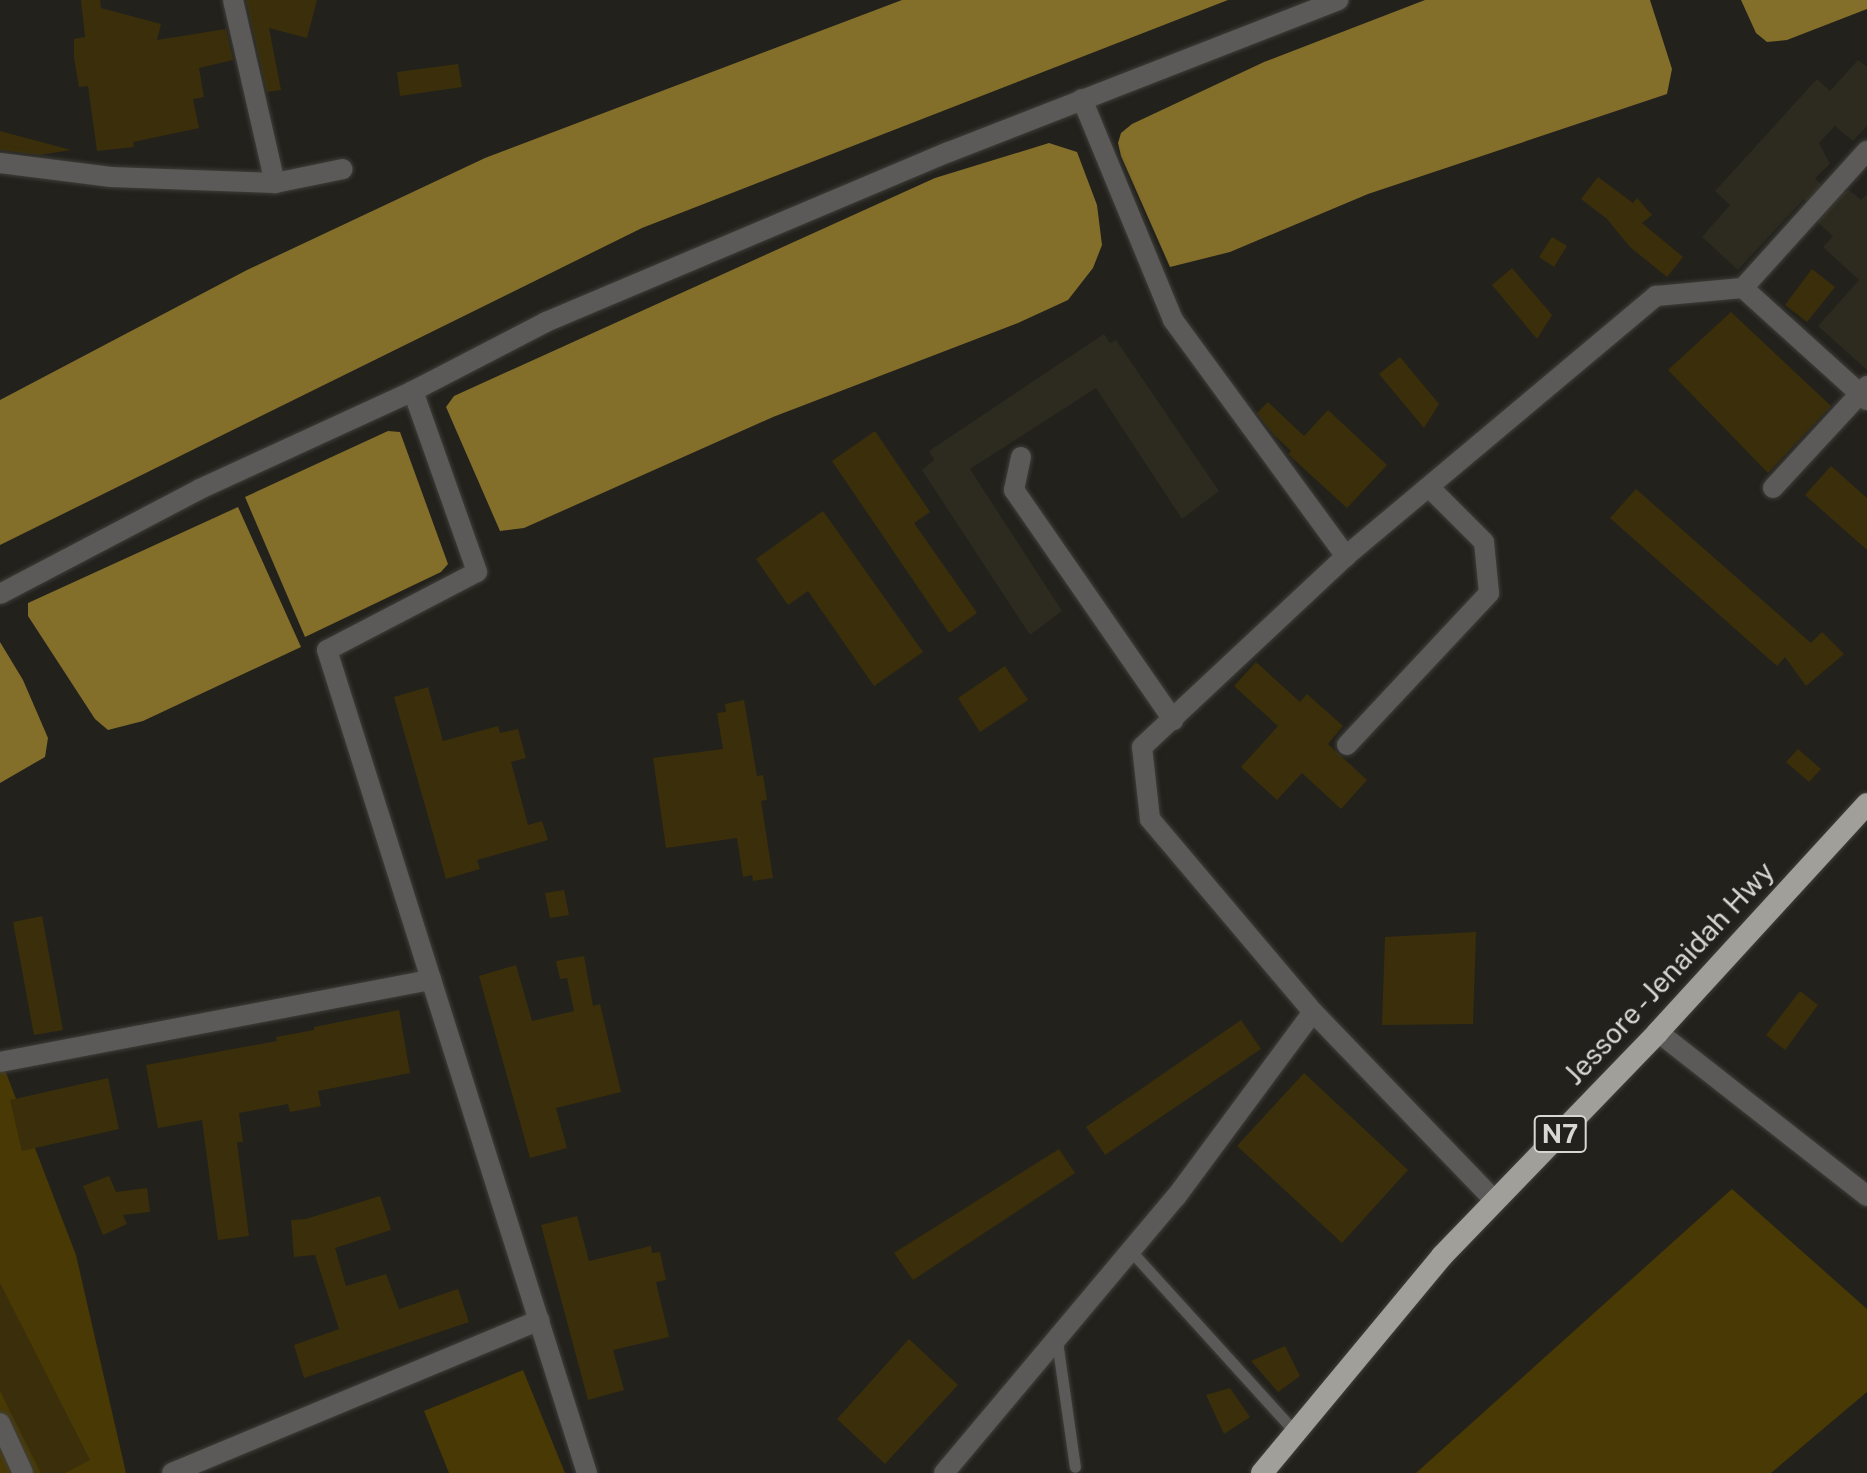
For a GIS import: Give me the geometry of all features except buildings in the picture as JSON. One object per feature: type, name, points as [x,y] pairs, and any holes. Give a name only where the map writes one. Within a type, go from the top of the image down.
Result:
[{"type":"highway","name":"Jessore - Jenaidah Hwy","points":[[1262,1473],[1442,1256],[1658,1032],[1867,804]]},
{"type":"street","points":[[233,0],[275,183]]},
{"type":"street","points":[[0,594],[200,489],[413,391],[546,322],[1082,99],[1338,0]]},
{"type":"street","points":[[1082,99],[1173,320],[1346,556]]},
{"type":"street","points":[[1495,1201],[1313,1012],[1150,819],[1142,747],[1346,556],[1656,296],[1743,288],[1867,151]]},
{"type":"street","points":[[0,163],[111,177],[275,183],[343,169]]},
{"type":"street","points":[[1743,288],[1865,393],[1773,488]]},
{"type":"street","points":[[413,391],[477,572],[327,650],[587,1473]]},
{"type":"street","points":[[1021,457],[1014,490],[1173,720]]},
{"type":"street","points":[[1347,745],[1489,593],[1484,542],[1429,487]]},
{"type":"street","points":[[0,1062],[431,980]]},
{"type":"street","points":[[944,1473],[1056,1336],[1176,1197],[1313,1012]]},
{"type":"street","points":[[1658,1032],[1867,1196]]},
{"type":"street","points":[[172,1473],[539,1320]]},
{"type":"street","points":[[0,1423],[23,1473]]},
{"type":"lane","points":[[1130,1250],[1296,1433]]},
{"type":"lane","points":[[1056,1336],[1075,1467]]},
{"type":"shaded area","points":[[902,0],[1228,0],[642,228],[0,545],[0,400],[247,270],[485,158]]},
{"type":"shaded area","points":[[1425,0],[1650,0],[1672,69],[1667,94],[1368,194],[1230,252],[1170,267],[1121,156],[1118,143],[1121,133],[1132,124],[1264,62]]},
{"type":"shaded area","points":[[1741,0],[1867,0],[1867,9],[1787,40],[1767,42],[1756,33]]},
{"type":"shaded area","points":[[1858,60],[1867,67],[1867,126],[1853,141],[1835,126],[1819,143],[1830,164],[1815,178],[1833,197],[1849,190],[1861,200],[1867,194],[1867,370],[1818,326],[1859,280],[1823,247],[1833,236],[1817,222],[1821,214],[1804,199],[1738,270],[1702,237],[1730,205],[1715,191],[1817,79],[1830,91]]},
{"type":"shaded area","points":[[1049,143],[1077,152],[1097,205],[1102,245],[1093,268],[1068,300],[1018,323],[773,417],[524,528],[500,531],[446,407],[454,396],[935,178]]},
{"type":"shaded area","points":[[1104,334],[1110,343],[1116,340],[1219,491],[1182,519],[1096,388],[970,469],[1062,611],[1030,635],[922,470],[934,460],[929,451]]},
{"type":"shaded area","points":[[388,431],[400,432],[448,564],[441,572],[305,637],[245,497]]},
{"type":"shaded area","points":[[238,507],[301,647],[143,721],[108,730],[95,719],[28,616],[28,603]]},
{"type":"shaded area","points":[[0,642],[23,680],[48,738],[45,757],[0,783]]},
{"type":"shaded area","points":[[0,1057],[76,1255],[126,1473],[0,1473]]},
{"type":"shaded area","points":[[1732,1189],[1867,1309],[1867,1392],[1771,1473],[1416,1473]]},
{"type":"shaded area","points":[[523,1370],[565,1473],[449,1473],[424,1411]]}]
